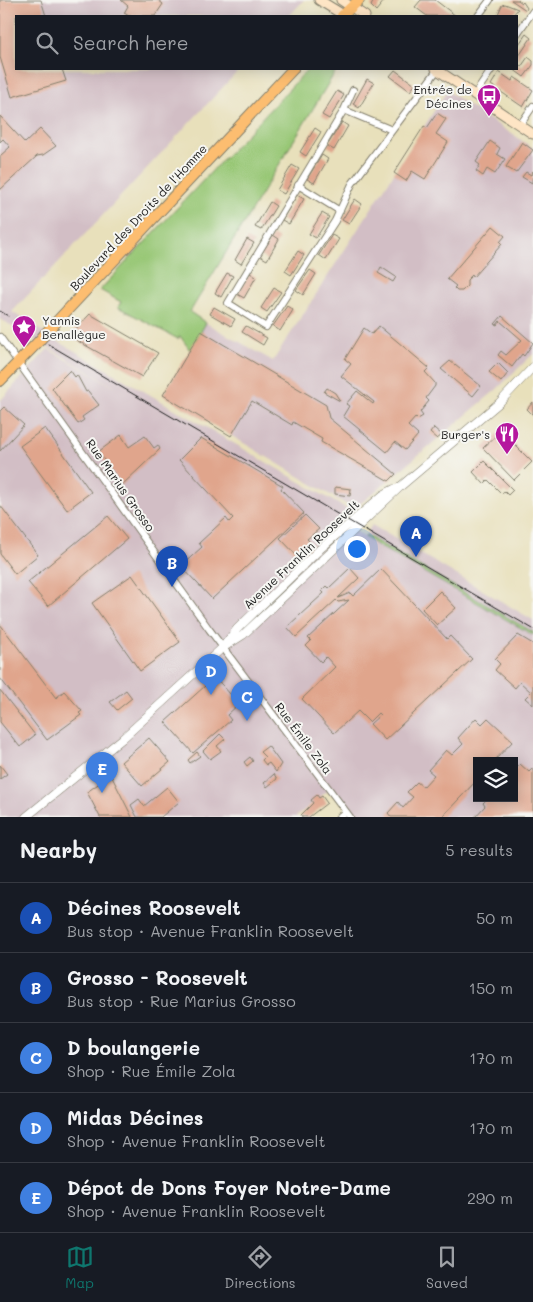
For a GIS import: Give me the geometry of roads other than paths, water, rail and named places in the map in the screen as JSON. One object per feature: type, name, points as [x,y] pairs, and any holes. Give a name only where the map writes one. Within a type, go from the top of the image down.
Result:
[{"type":"main road","points":[[319,0],[342,15]]},
{"type":"main road","points":[[341,0],[355,4],[364,15]]},
{"type":"main road","points":[[345,15],[355,4]]},
{"type":"main road","name":"Boulevard des Droits de l'Homme","points":[[0,381],[292,70]]},
{"type":"main road","points":[[438,70],[533,134]]},
{"type":"street","points":[[479,15],[490,0]]},
{"type":"street","points":[[518,33],[533,11]]},
{"type":"street","points":[[353,90],[344,110],[228,303],[266,327],[340,211],[352,184],[436,70]]},
{"type":"street","points":[[474,94],[491,70]]},
{"type":"street","points":[[520,125],[533,106]]},
{"type":"street","points":[[344,110],[392,130]]},
{"type":"street","points":[[298,185],[340,211]]},
{"type":"street","name":"Rue Marius Grosso","points":[[0,337],[223,647]]},
{"type":"street","name":"Avenue Franklin Roosevelt","points":[[26,817],[147,715],[223,647],[243,635],[339,538],[498,404],[533,367]]},
{"type":"street","name":"Rue Émile Zola","points":[[223,647],[347,814]]},
{"type":"street","points":[[339,817],[347,814]]},
{"type":"tram line","points":[[0,311],[8,316]]},
{"type":"tram line","points":[[48,344],[533,629]]},
{"type":"place","name":"Entrée de Décines","points":[[489,117]]},
{"type":"place","name":"Yannis Benallègue","points":[[24,348]]},
{"type":"place","name":"Burger's","points":[[507,455]]},
{"type":"place","name":"Décines Roosevelt","points":[[416,557]]},
{"type":"place","name":"Grosso - Roosevelt","points":[[172,587]]},
{"type":"place","name":"Midas Décines","points":[[211,695]]},
{"type":"place","name":"D boulangerie","points":[[247,721]]},
{"type":"place","name":"Dépot de Dons Foyer Notre-Dame","points":[[102,793]]}]
